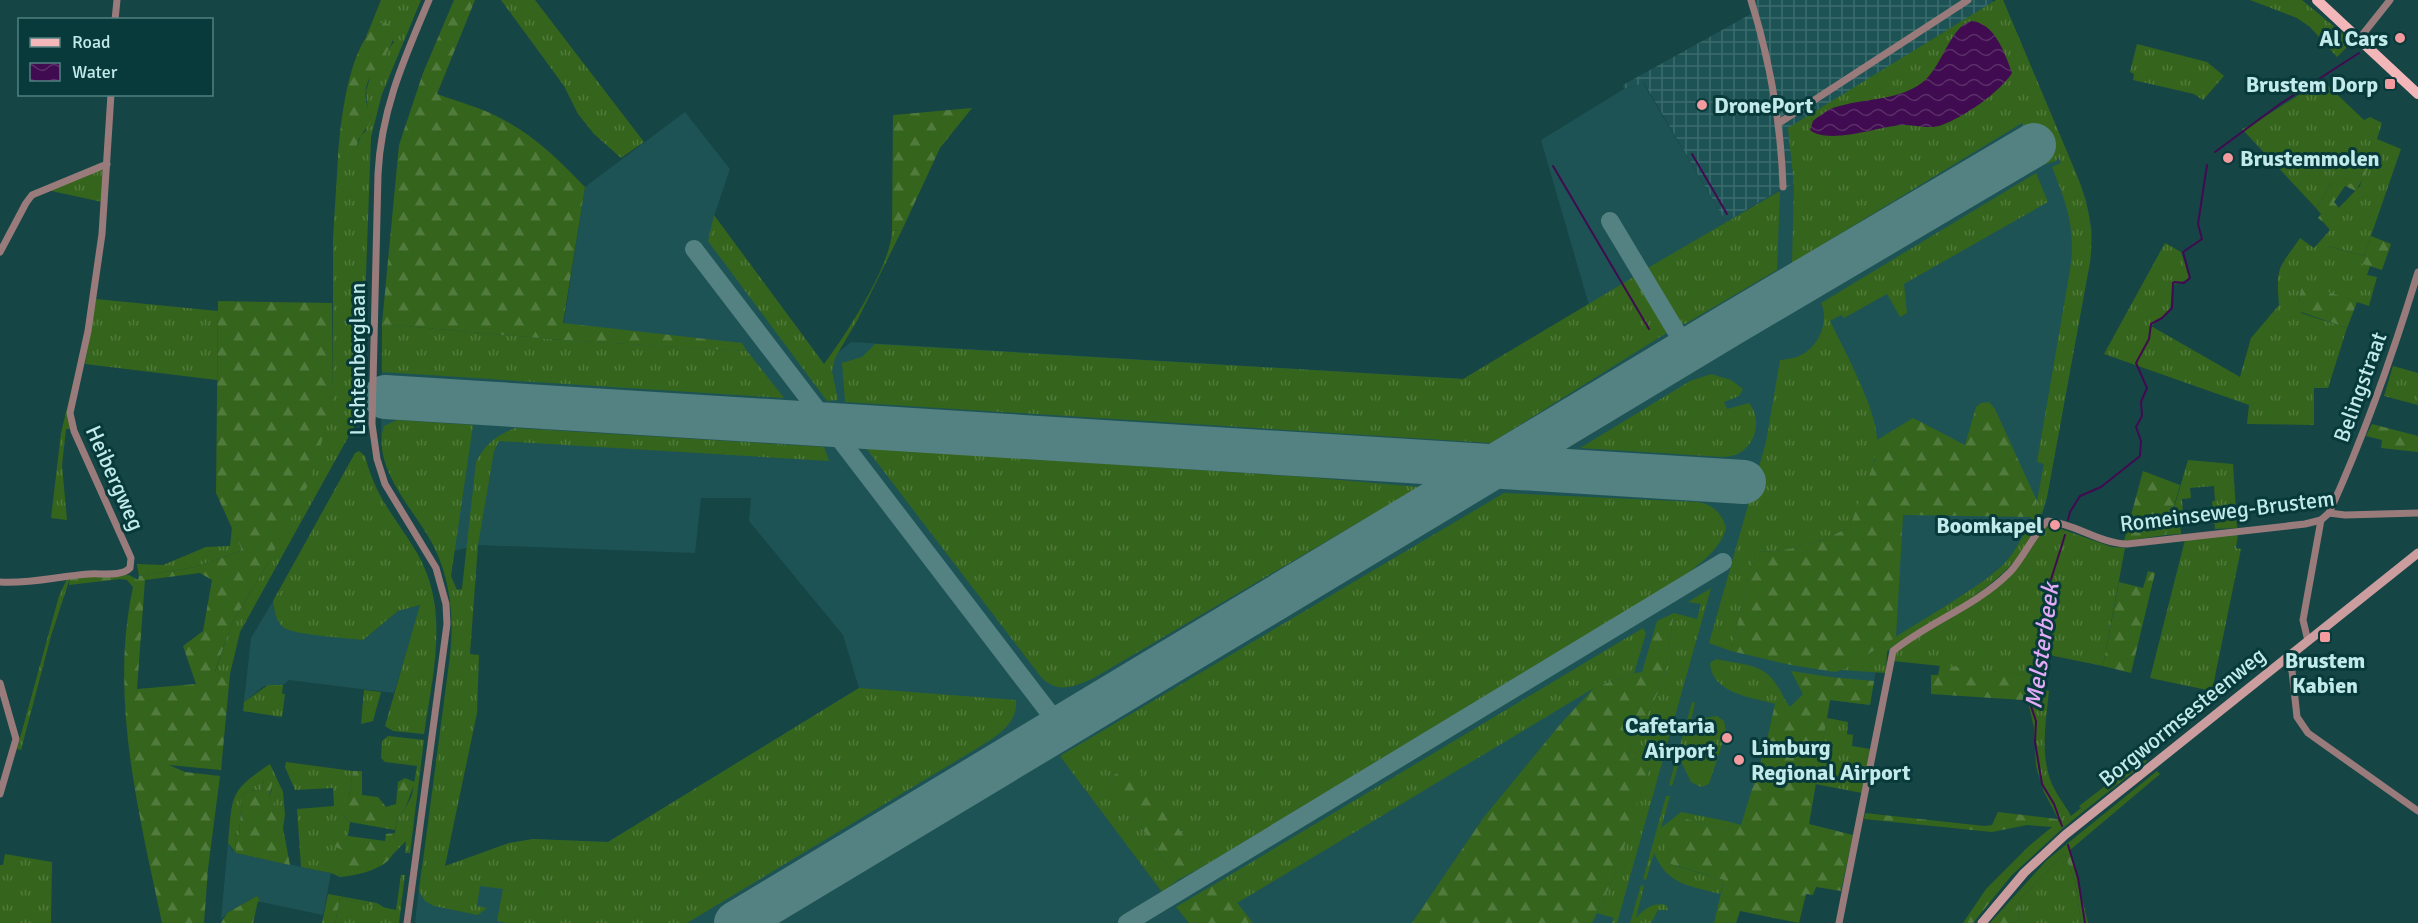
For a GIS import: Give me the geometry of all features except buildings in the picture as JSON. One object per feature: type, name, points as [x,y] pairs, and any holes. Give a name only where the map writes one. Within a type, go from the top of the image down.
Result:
[{"type":"main road","points":[[2317,0],[2418,94]]},
{"type":"main road","name":"Borgwormsesteenweg","points":[[1982,923],[2007,892],[2065,835],[2418,553]]},
{"type":"street","points":[[116,18],[117,0]]},
{"type":"street","name":"Lichtenberglaan","points":[[407,923],[447,624],[446,604],[436,568],[385,484],[374,447],[372,424],[379,150],[389,101],[429,0]]},
{"type":"street","points":[[1751,0],[1768,58],[1779,123],[1783,187]]},
{"type":"street","points":[[1779,123],[1968,0]]},
{"type":"street","points":[[2359,39],[2390,0]]},
{"type":"street","name":"Heibergweg","points":[[0,582],[20,583],[89,574],[118,573],[130,568],[131,558],[74,431],[70,413],[88,331],[102,234],[111,96]]},
{"type":"street","points":[[0,252],[32,195],[107,164]]},
{"type":"street","name":"Belingstraat","points":[[2329,513],[2381,389],[2418,272]]},
{"type":"street","name":"Romeinseweg-Brustem","points":[[1839,923],[1893,651],[1991,589],[2025,554],[2044,522],[2064,524],[2112,542],[2127,544],[2305,524],[2320,520],[2329,513],[2345,515],[2418,513]]},
{"type":"street","points":[[2308,640],[2303,620],[2320,520]]},
{"type":"street","points":[[2284,659],[2293,677],[2297,717],[2308,733],[2418,811]]},
{"type":"street","points":[[0,683],[16,739],[0,794]]},
{"type":"shaded area","points":[[1747,0],[1992,0],[1993,2],[1789,129],[1794,184],[1774,193],[1726,222],[1644,83],[1624,89],[1623,85],[1751,14]]},
{"type":"shaded area","name":"Limburg Regional Airport","points":[[1996,0],[2003,0],[2078,178],[2086,200],[2092,231],[2090,262],[2042,516],[2006,570],[1989,585],[1878,658],[1870,705],[1830,700],[1808,830],[1765,819],[1736,923],[415,923],[421,869],[445,867],[509,843],[533,839],[608,842],[859,688],[843,635],[749,521],[751,498],[701,498],[695,553],[478,545],[454,551],[407,505],[386,463],[381,435],[382,324],[561,340],[585,187],[685,112],[730,169],[714,216],[824,364],[851,342],[1464,379],[1589,305],[1541,140],[1624,89],[1643,83],[1726,222],[1774,193],[1794,184]]},
{"type":"shaded area","points":[[273,601],[274,610],[363,640],[398,611],[421,605],[394,693],[289,680],[283,685],[264,686],[244,702],[251,638]]},
{"type":"shaded area","points":[[228,843],[232,850],[240,854],[331,873],[323,915],[261,902],[257,896],[227,913],[221,920]]},
{"type":"green space","points":[[381,0],[421,0],[382,94],[371,137],[361,414],[240,632],[230,674],[215,672],[232,623],[268,563],[333,397],[333,238],[338,158],[352,154],[361,135],[366,131],[370,116],[366,91],[372,71],[394,42],[379,24],[366,37]]},
{"type":"green space","points":[[454,0],[475,0],[437,94],[487,112],[514,126],[546,150],[585,187],[563,323],[742,343],[747,351],[561,340],[382,324],[399,145],[423,73]]},
{"type":"green space","points":[[501,0],[535,0],[644,142],[621,158],[594,134],[578,114],[564,86]]},
{"type":"green space","points":[[1996,0],[2003,0],[2078,178],[2088,209],[2091,229],[2090,262],[2047,497],[2034,533],[2015,561],[1982,591],[1887,651],[1886,673],[1842,670],[1985,580],[2013,553],[2027,529],[2037,501],[2044,464],[2037,462],[2070,270],[2071,229],[2066,205],[2052,167],[2061,163],[2058,157],[2056,161],[2046,164],[2022,123],[1792,263],[1794,184],[1788,128]]},
{"type":"green space","points":[[2250,0],[2302,0],[2348,38],[2347,47],[2337,57],[2310,27],[2297,18]]},
{"type":"green space","points":[[384,22],[394,28],[394,37],[366,88],[366,101],[371,121],[360,137],[355,152],[350,156],[338,158],[344,104],[355,62],[362,44],[372,30]]},
{"type":"green space","points":[[2137,44],[2207,62],[2224,76],[2203,100],[2194,94],[2133,80],[2134,74],[2130,72]]},
{"type":"green space","points":[[2322,80],[2364,120],[2370,117],[2382,123],[2377,139],[2401,149],[2364,256],[2328,246],[2326,251],[2370,266],[2367,275],[2377,277],[2369,306],[2303,284],[2298,300],[2305,303],[2301,313],[2347,328],[2328,388],[2314,388],[2314,425],[2247,424],[2249,405],[2104,354],[2165,243],[2181,252],[2189,277],[2173,285],[2170,309],[2151,326],[2240,377],[2251,338],[2279,305],[2278,283],[2283,263],[2300,238],[2314,248],[2330,230],[2324,223],[2360,186],[2370,154],[2354,185],[2332,182],[2316,208],[2242,129],[2252,125]]},
{"type":"green space","points":[[972,108],[940,148],[902,230],[892,231],[893,115]]},
{"type":"green space","points":[[2370,153],[2375,155],[2356,191],[2345,186],[2334,202],[2340,209],[2324,223],[2318,218],[2321,214],[2316,208],[2332,182],[2354,184]]},
{"type":"green space","points":[[103,168],[102,202],[47,190]]},
{"type":"green space","points":[[2036,173],[2048,202],[1904,284],[1907,313],[1900,317],[1887,294],[1844,318],[1841,315],[1830,321],[1859,381],[1876,429],[1876,453],[1867,485],[1850,526],[1827,538],[1804,546],[1755,552],[1731,651],[1709,643],[1766,442],[1780,360],[1799,356],[1817,341],[1824,318],[1821,303]]},
{"type":"green space","points":[[1780,191],[1777,270],[1685,324],[1678,324],[1646,269]]},
{"type":"green space","points":[[714,215],[824,364],[876,281],[890,246],[892,231],[902,230],[858,319],[835,358],[832,371],[838,400],[827,401],[708,241]]},
{"type":"green space","points":[[2371,236],[2391,244],[2382,270],[2325,252],[2327,246],[2364,256]]},
{"type":"green space","points":[[1637,275],[1668,327],[1668,332],[1491,443],[845,402],[842,363],[862,357],[875,344],[1463,379]]},
{"type":"green space","points":[[2303,283],[2357,302],[2347,328],[2301,312],[2305,303],[2298,300]]},
{"type":"green space","points":[[96,299],[218,311],[217,380],[85,364]]},
{"type":"green space","points":[[218,301],[332,303],[333,397],[320,448],[308,485],[268,563],[232,623],[215,671],[230,674],[221,770],[169,765],[185,772],[220,776],[208,869],[204,923],[162,923],[136,798],[126,714],[124,671],[126,629],[133,587],[127,580],[120,579],[69,585],[70,578],[129,575],[138,580],[139,576],[195,567],[240,551],[241,548],[216,493]],"holes":[[[200,573],[212,580],[203,631],[183,646],[196,684],[137,689],[145,580]]]},
{"type":"green space","points":[[382,324],[561,340],[747,351],[784,398],[382,372]]},
{"type":"green space","points":[[2393,366],[2418,373],[2418,405],[2384,396]]},
{"type":"green space","points":[[1711,374],[1731,380],[1743,389],[1739,396],[1724,402],[1727,409],[1749,403],[1754,411],[1756,429],[1749,445],[1742,451],[1733,456],[1723,457],[1580,448],[1690,381]]},
{"type":"green space","points":[[74,379],[76,380],[71,429],[66,429],[62,465],[67,520],[51,518],[61,433]]},
{"type":"green space","points":[[1989,402],[1995,409],[2037,501],[2032,517],[1903,515],[1896,637],[1842,670],[1835,672],[1791,665],[1731,651],[1755,552],[1804,546],[1827,538],[1850,526],[1875,460],[1877,440],[1913,418],[1965,445],[1976,407],[1981,403]]},
{"type":"green space","points":[[397,420],[473,425],[451,576],[457,590],[462,589],[476,462],[492,441],[515,428],[824,447],[829,461],[499,441],[494,451],[478,545],[470,654],[479,655],[477,713],[445,866],[509,843],[533,839],[608,842],[859,688],[1016,700],[1014,715],[1006,728],[981,746],[687,923],[506,923],[497,921],[503,889],[480,886],[477,906],[487,908],[478,915],[434,906],[425,901],[419,891],[450,656],[452,629],[450,602],[445,576],[436,551],[399,491],[384,459],[382,442],[384,426]]},
{"type":"green space","points":[[2372,424],[2418,436],[2418,452],[2381,448],[2382,440],[2366,436]]},
{"type":"green space","points":[[866,448],[1306,477],[1419,487],[1092,679],[1072,686],[1059,687],[1053,686],[1041,677]]},
{"type":"green space","points":[[359,451],[365,456],[380,496],[417,553],[427,574],[433,596],[436,642],[424,734],[393,731],[385,726],[420,605],[398,611],[363,640],[288,630],[283,627],[275,611],[273,601],[355,453]]},
{"type":"green space","points":[[2188,460],[2233,464],[2237,528],[2215,529],[2212,501],[2215,501],[2214,486],[2190,488],[2191,498],[2182,499],[2183,515],[2179,516],[2181,534],[2166,535]]},
{"type":"green space","points":[[2143,471],[2180,485],[2166,535],[2124,541]]},
{"type":"green space","points":[[1504,493],[1698,502],[1716,511],[1726,528],[1715,548],[1687,574],[1204,866],[1133,762],[1108,780],[1178,880],[1162,892],[1060,756]]},
{"type":"green space","points":[[2047,524],[2112,547],[2125,548],[2103,666],[2049,655],[2044,690],[2049,691],[2045,737],[2048,771],[2053,786],[2071,816],[2081,808],[2084,811],[2063,828],[2044,792],[2036,766],[2034,728],[2029,706],[2037,701],[2032,680],[2036,676],[1893,661],[1895,652],[2012,573]]},
{"type":"green space","points":[[232,527],[241,548],[240,551],[195,567],[139,576],[137,564],[163,565],[206,547],[230,546]]},
{"type":"green space","points":[[2238,534],[2236,548],[2241,549],[2212,691],[2150,678],[2185,540]]},
{"type":"green space","points":[[2148,571],[2155,573],[2131,673],[2103,666],[2119,582],[2143,588]]},
{"type":"green space","points":[[70,578],[51,636],[21,750],[17,749],[59,596],[67,579]]},
{"type":"green space","points":[[1711,588],[1617,923],[1612,923],[1614,918],[1597,913],[1618,869],[1630,823],[1649,769],[1628,754],[1663,682],[1674,613],[1697,619],[1701,604],[1688,602]]},
{"type":"green space","points":[[1674,613],[1663,682],[1628,754],[1649,769],[1618,869],[1592,923],[1412,923],[1484,817],[1563,721],[1594,688],[1642,672],[1657,621]]},
{"type":"green space","points":[[1643,628],[1646,633],[1634,673],[1594,688],[1237,903],[1220,881]]},
{"type":"green space","points":[[1716,659],[1749,665],[1765,672],[1778,686],[1784,698],[1775,704],[1725,688],[1712,673],[1710,663]]},
{"type":"green space","points":[[1940,665],[2037,676],[2032,680],[2038,701],[1931,694],[1931,675],[1938,675]]},
{"type":"green space","points":[[1791,671],[1874,681],[1870,705],[1830,700],[1809,824],[1853,835],[1841,891],[1816,887],[1813,895],[1806,894],[1799,923],[1740,911],[1736,923],[1714,923],[1724,880],[1671,864],[1664,852],[1673,824],[1683,818],[1729,830],[1731,822],[1741,825],[1766,744],[1775,704],[1784,698],[1790,707],[1803,694]]},
{"type":"green space","points":[[268,685],[283,685],[282,694],[285,694],[282,717],[243,711],[244,702]]},
{"type":"green space","points":[[364,690],[381,692],[373,721],[361,724]]},
{"type":"green space","points":[[1692,702],[1695,703],[1689,730],[1705,718],[1717,716],[1724,721],[1726,732],[1709,784],[1701,787],[1691,782],[1680,759],[1672,786],[1669,785]]},
{"type":"green space","points":[[1827,718],[1848,722],[1847,734],[1853,735],[1852,746],[1870,749],[1862,793],[1815,784]]},
{"type":"green space","points":[[388,736],[424,740],[410,853],[405,853],[406,841],[392,855],[397,818],[412,795],[417,766],[385,762],[381,758],[382,741]]},
{"type":"green space","points":[[2143,757],[2147,761],[2084,811],[2079,806]]},
{"type":"green space","points":[[1133,761],[1204,866],[1178,880],[1108,780]]},
{"type":"green space","points":[[286,762],[353,771],[349,797],[342,814],[350,822],[348,836],[342,844],[326,838],[345,851],[340,877],[301,867],[297,809],[334,806],[333,788],[295,790],[285,767]]},
{"type":"green space","points":[[270,764],[283,792],[285,815],[273,812],[269,798],[272,789],[264,779],[262,790],[248,791],[242,797],[239,835],[235,836],[236,853],[228,843],[235,796],[246,781]]},
{"type":"green space","points":[[353,771],[362,771],[362,795],[378,797],[386,807],[396,804],[398,782],[405,778],[415,782],[405,809],[397,818],[395,830],[350,822],[342,814],[342,804],[349,797]]},
{"type":"green space","points":[[2157,771],[2160,774],[2070,850],[2088,923],[2081,923],[2075,880],[2064,854],[2019,900],[2018,920],[2013,923],[1990,923],[2047,860]]},
{"type":"green space","points":[[270,775],[274,776],[269,798],[274,799],[273,811],[285,815],[283,828],[290,865],[236,853],[235,836],[239,835],[242,797],[248,791],[262,790],[264,779]]},
{"type":"green space","points":[[1666,796],[1670,796],[1661,828],[1681,812],[1731,822],[1729,830],[1683,818],[1676,866],[1724,880],[1720,894],[1689,886],[1673,878],[1666,872],[1654,853],[1646,880],[1643,879]]},
{"type":"green space","points":[[1998,812],[2057,819],[2063,828],[2012,875],[1973,923],[1963,923],[1986,889],[2029,846],[2052,827],[2027,825],[1992,832],[1864,819],[1865,813],[1984,826],[1992,825]]},
{"type":"green space","points":[[395,833],[393,853],[385,863],[370,871],[340,877],[344,851],[324,841],[326,837],[342,843],[348,836],[385,841],[386,834]]},
{"type":"green space","points":[[5,854],[52,862],[51,923],[0,923],[0,865],[3,865]]},
{"type":"green space","points":[[2064,854],[2075,880],[2081,923],[2013,923],[2018,920],[2019,900]]},
{"type":"green space","points":[[401,875],[405,875],[399,923],[335,923],[340,898],[396,910]]},
{"type":"green space","points":[[1220,881],[1253,923],[1189,923],[1176,907]]},
{"type":"green space","points":[[1641,885],[1644,886],[1636,918],[1653,905],[1666,905],[1668,910],[1658,910],[1651,923],[1630,923]]},
{"type":"green space","points":[[328,894],[377,903],[385,908],[340,898],[335,923],[322,923]]},
{"type":"green space","points":[[257,896],[261,902],[258,901],[253,923],[221,923],[227,913]]},
{"type":"water","points":[[1971,21],[1986,27],[1998,40],[2012,73],[1999,88],[1971,110],[1937,126],[1901,125],[1841,136],[1818,134],[1810,130],[1813,121],[1828,110],[1852,103],[1889,97],[1912,89],[1923,82],[1936,67],[1957,31]]},
{"type":"waterway","name":"Melsterbeek","points":[[2215,152],[2280,104],[2359,53]]},
{"type":"waterway","points":[[1692,154],[1727,214]]},
{"type":"waterway","name":"Melsterbeek","points":[[2068,520],[2080,496],[2101,487],[2140,456],[2141,441],[2136,427],[2142,416],[2141,402],[2147,388],[2136,363],[2149,339],[2151,324],[2162,318],[2172,308],[2173,283],[2184,283],[2190,278],[2183,252],[2202,239],[2198,224],[2207,165]]},
{"type":"waterway","points":[[1553,166],[1649,329]]},
{"type":"waterway","name":"Melsterbeek","points":[[2062,826],[2054,804],[2042,784],[2035,742],[2036,721],[2031,706],[2040,701],[2040,694],[2034,681],[2042,667],[2048,589],[2065,535]]},
{"type":"waterway","name":"Melsterbeek","points":[[2068,845],[2078,878],[2085,923]]},
{"type":"taxiway","points":[[1610,221],[1688,351]]},
{"type":"taxiway","points":[[694,249],[1061,728]]},
{"type":"taxiway","points":[[1127,923],[1723,562]]},
{"type":"runway","points":[[736,923],[1731,324],[2034,145]]},
{"type":"runway","points":[[385,397],[1744,482]]},
{"type":"place","name":"Al Cars","points":[[2400,38]]},
{"type":"place","name":"Brustem Dorp","points":[[2390,84]]},
{"type":"place","name":"DronePort","points":[[1702,105]]},
{"type":"place","name":"Brustemmolen","points":[[2228,158]]},
{"type":"place","name":"Boomkapel","points":[[2055,525]]},
{"type":"place","name":"Brustem Kabien","points":[[2325,637]]},
{"type":"place","name":"Cafetaria Airport","points":[[1727,738]]},
{"type":"place","name":"Limburg Regional Airport","points":[[1739,760]]}]
